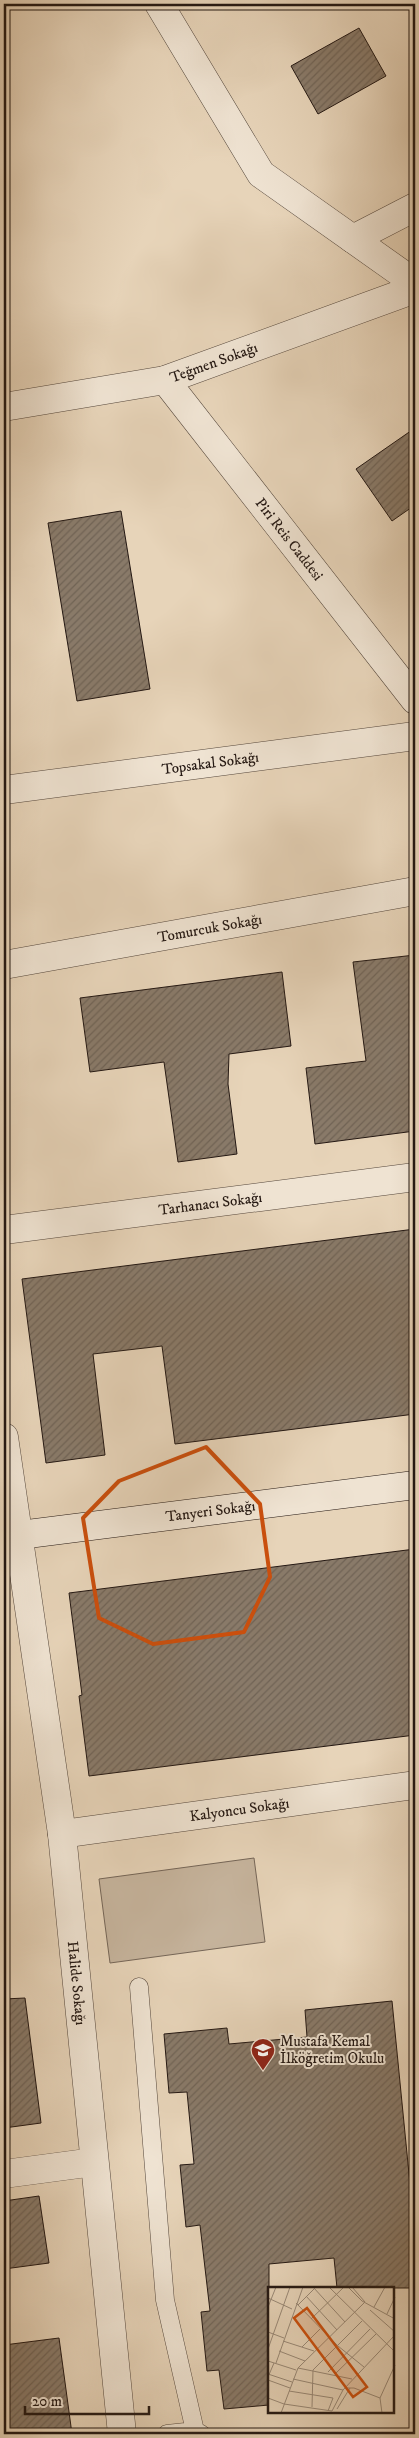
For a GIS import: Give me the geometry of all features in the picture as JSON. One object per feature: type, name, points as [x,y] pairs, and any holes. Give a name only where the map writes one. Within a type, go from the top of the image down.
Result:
[{"type":"street","points":[[159,4],[261,174],[415,283]]},
{"type":"street","points":[[353,239],[415,207]]},
{"type":"street","name":"Teğmen Sokağı","points":[[4,407],[165,380],[415,288]]},
{"type":"street","name":"Piri Reis Caddesi","points":[[165,380],[415,700]]},
{"type":"street","name":"Topsakal Sokağı","points":[[4,790],[415,736]]},
{"type":"street","name":"Tomurcuk Sokağı","points":[[4,965],[415,891]]},
{"type":"street","name":"Tarhanacı Sokağı","points":[[4,1230],[415,1177]]},
{"type":"street","name":"Halide Sokağı","points":[[4,1437],[10,1536],[62,1834],[122,2434]]},
{"type":"street","name":"Tanyeri Sokağı","points":[[10,1536],[415,1484]]},
{"type":"street","name":"Kalyoncu Sokağı","points":[[62,1834],[415,1785]]},
{"type":"street","points":[[4,2174],[94,2162]]},
{"type":"lane","points":[[139,1988],[165,2300],[198,2433],[167,2434]]},
{"type":"highlighted area","points":[[206,1447],[260,1504],[270,1577],[244,1632],[153,1644],[99,1618],[83,1518],[119,1481]]},
{"type":"shaded area","points":[[254,1858],[265,1942],[110,1963],[99,1879]]},
{"type":"building","points":[[359,28],[386,76],[318,114],[291,66]]},
{"type":"building","points":[[415,428],[415,505],[392,521],[356,469]]},
{"type":"building","points":[[121,511],[150,689],[77,701],[48,523]]},
{"type":"building","points":[[415,955],[415,1131],[315,1144],[306,1068],[366,1061],[353,962]]},
{"type":"building","points":[[282,972],[291,1046],[229,1054],[228,1084],[237,1154],[178,1162],[164,1062],[90,1072],[80,998]]},
{"type":"building","points":[[415,1229],[415,1414],[175,1444],[162,1346],[93,1354],[105,1455],[46,1463],[22,1279]]},
{"type":"building","points":[[415,1549],[415,1735],[89,1776],[79,1696],[82,1695],[69,1593]]},
{"type":"building","points":[[25,1998],[41,2123],[4,2128],[4,1999]]},
{"type":"building","name":"Mustafa Kemal İlköğretim Okulu","points":[[392,2001],[415,2235],[415,2288],[337,2287],[334,2258],[269,2264],[268,2405],[224,2409],[219,2370],[207,2371],[201,2312],[210,2311],[200,2225],[186,2227],[180,2165],[194,2164],[187,2092],[169,2093],[164,2034],[227,2028],[229,2044],[307,2037],[305,2010]]},
{"type":"building","points":[[39,2196],[49,2263],[4,2269],[4,2201]]},
{"type":"building","points":[[59,2338],[72,2434],[4,2434],[4,2345]]},
{"type":"place","name":"Mustafa Kemal İlköğretim Okulu","points":[[263,2071]]}]
